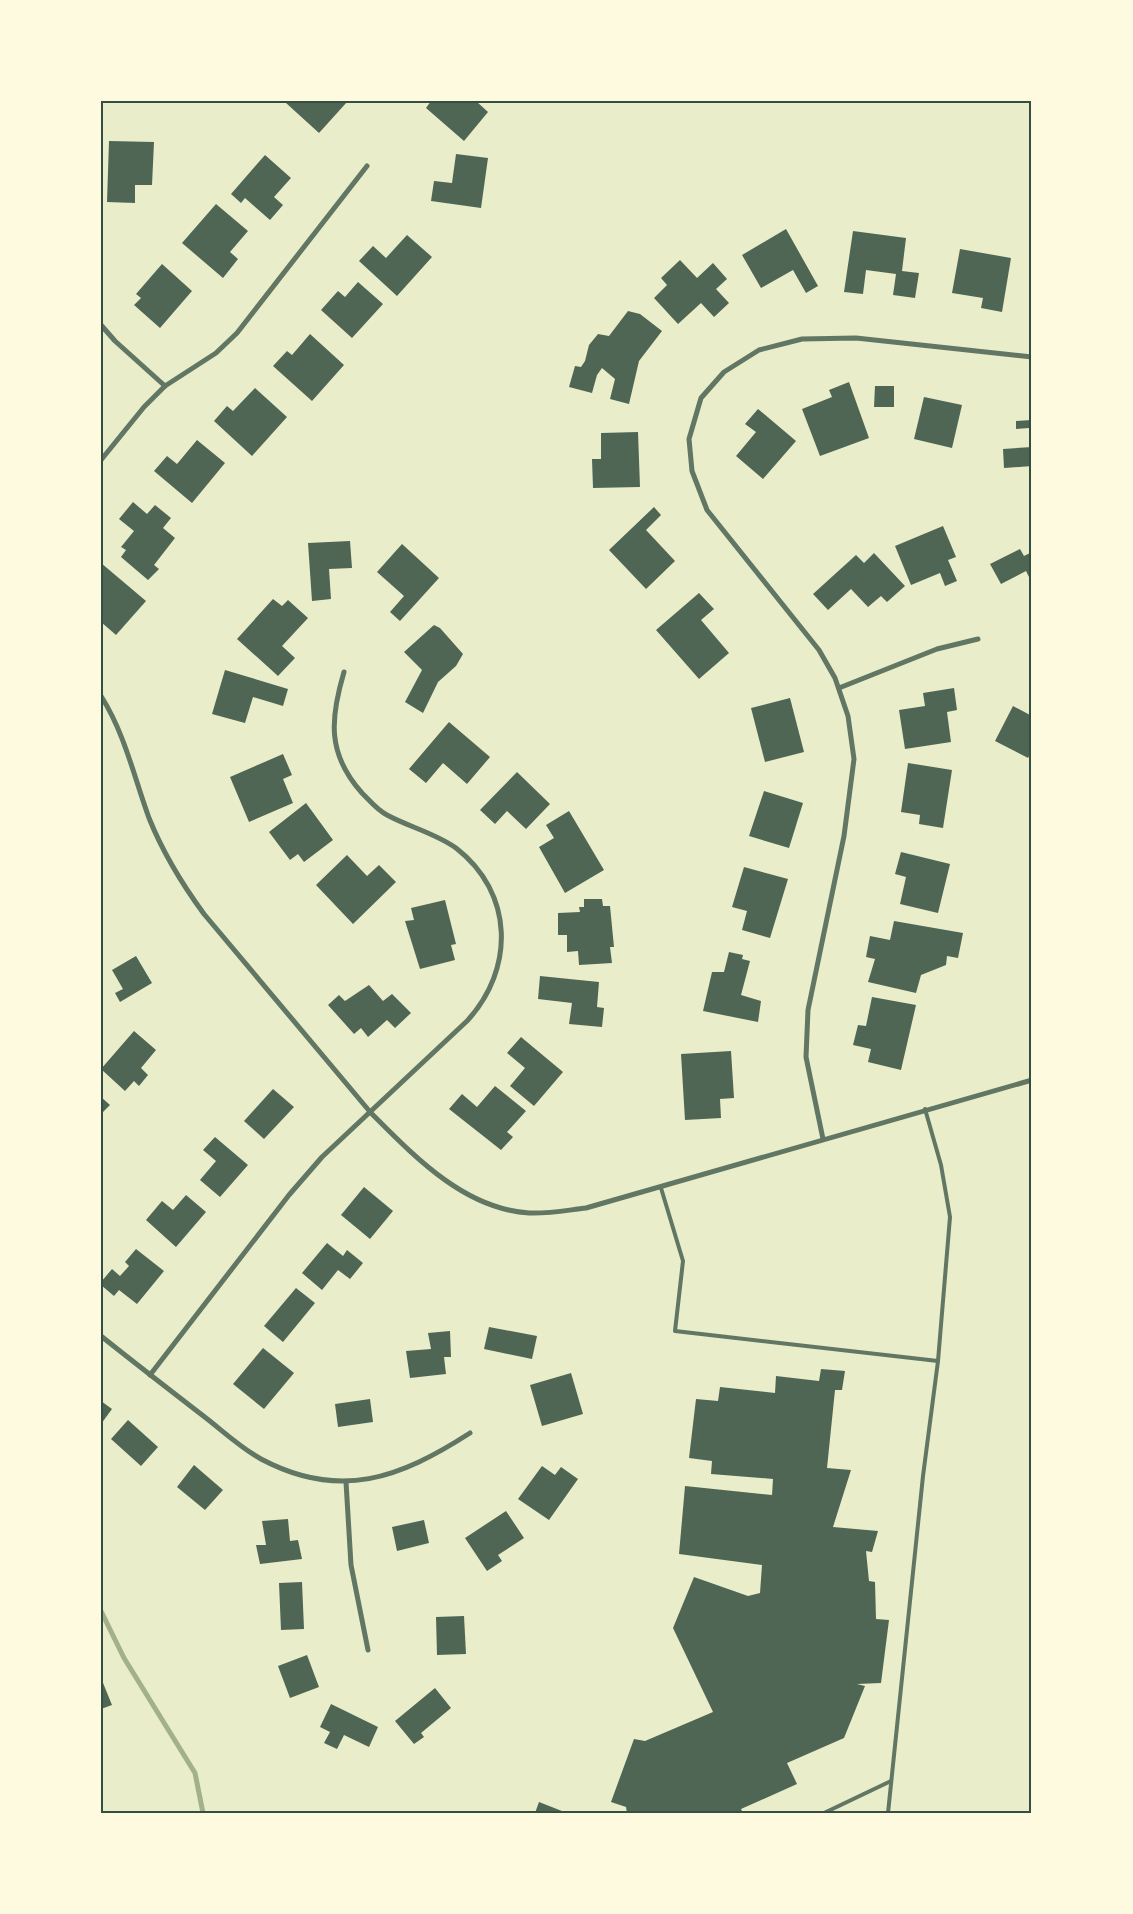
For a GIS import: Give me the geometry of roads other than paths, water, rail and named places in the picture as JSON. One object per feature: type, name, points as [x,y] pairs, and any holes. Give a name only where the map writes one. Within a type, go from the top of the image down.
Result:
[{"type":"street","points":[[101,460],[144,406],[165,386],[216,354],[238,333],[366,166]]},
{"type":"street","points":[[101,325],[114,341],[165,386]]},
{"type":"street","points":[[823,1139],[806,1057],[808,1010],[844,836],[854,759],[848,716],[839,688],[819,650],[707,510],[692,471],[689,440],[701,398],[724,372],[759,350],[802,339],[856,338],[1032,357]]},
{"type":"street","points":[[839,688],[937,649],[978,639]]},
{"type":"street","points":[[150,1375],[289,1195],[322,1157],[371,1113],[477,1010],[497,972],[502,937],[495,900],[487,883],[472,863],[454,847],[438,837],[386,815],[359,789],[340,762],[335,742],[335,714],[344,672]]},
{"type":"street","points":[[101,696],[114,720],[163,850],[184,888],[204,914],[371,1113],[393,1135],[443,1178],[468,1194],[498,1207],[529,1213],[586,1208],[662,1188],[823,1139],[1032,1080]]},
{"type":"street","points":[[101,1336],[260,1458],[290,1473],[309,1478],[346,1482],[375,1478],[405,1470],[444,1450],[470,1433]]},
{"type":"street","points":[[346,1482],[351,1565],[368,1650]]},
{"type":"lane","points":[[888,1813],[923,1476],[938,1361],[950,1218],[941,1165],[925,1110]]},
{"type":"lane","points":[[662,1188],[683,1261],[676,1331],[938,1361]]},
{"type":"lane","points":[[824,1813],[891,1781]]},
{"type":"waterway","points":[[101,1611],[124,1658],[195,1773],[203,1813]]}]
